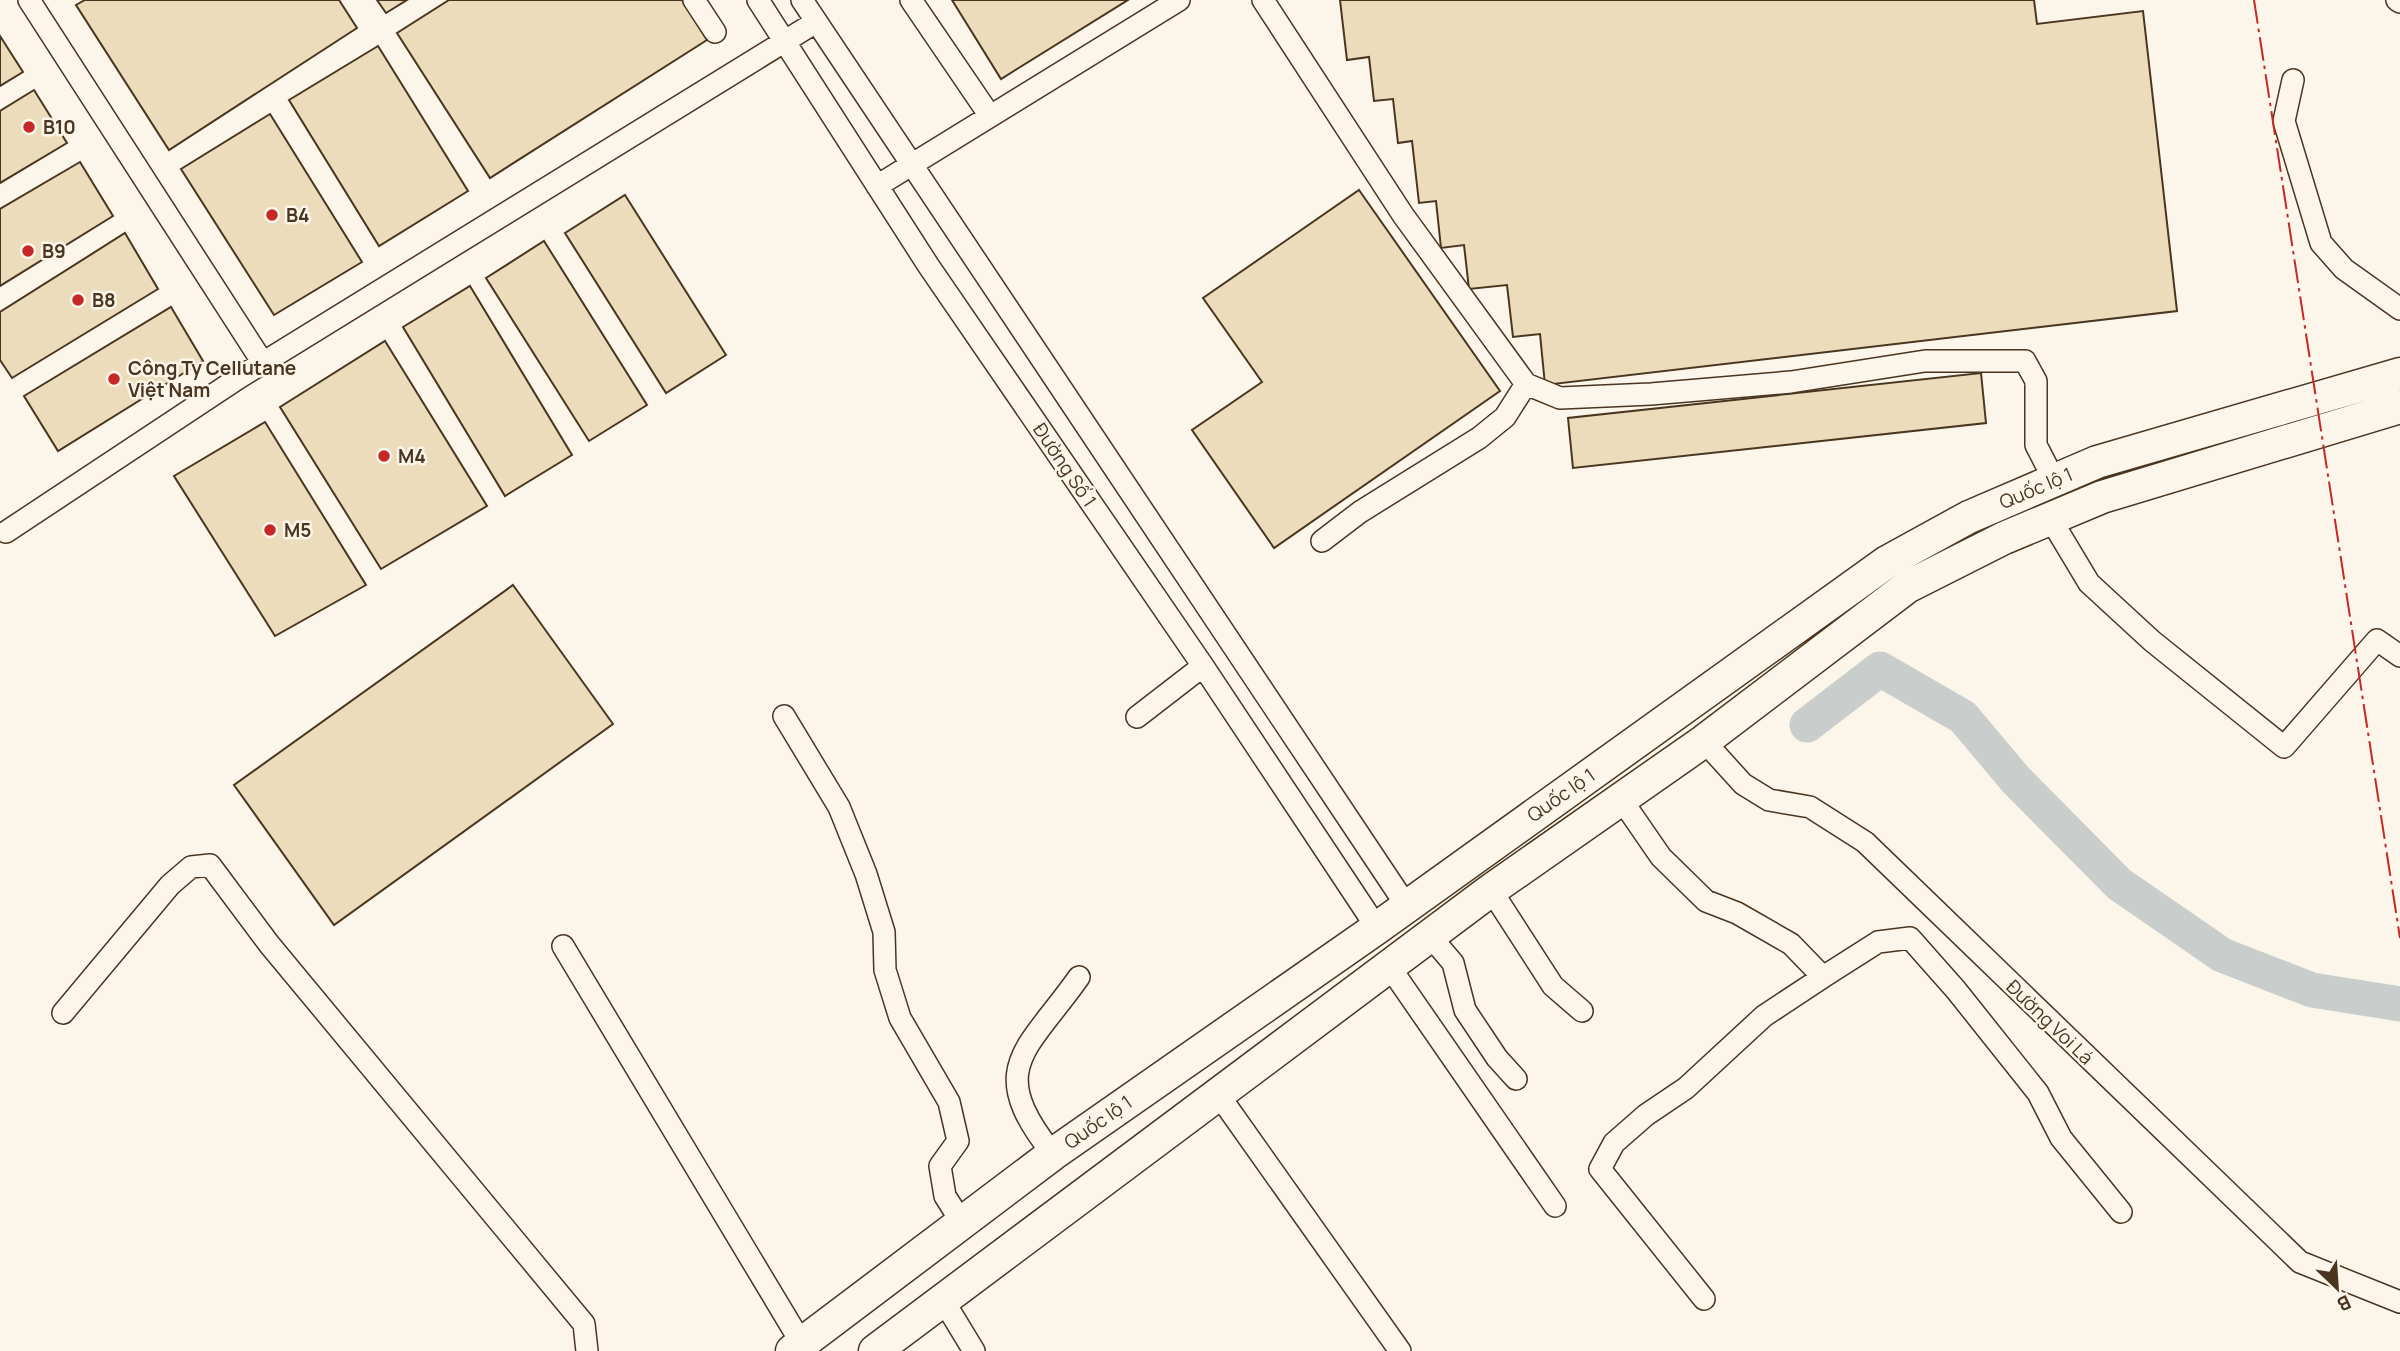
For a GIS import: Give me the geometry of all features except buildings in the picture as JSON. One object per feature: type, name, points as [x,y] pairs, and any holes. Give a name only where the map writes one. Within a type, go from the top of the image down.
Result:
[{"type":"highway","name":"Quốc lộ 1","points":[[797,1347],[1052,1154],[1377,928],[1886,562],[1969,517],[2097,461],[2400,374]]},
{"type":"highway","name":"Quốc lộ 1","points":[[884,1348],[943,1300],[1491,890],[1704,741],[1907,587],[2050,518],[2102,497],[2400,407]]},
{"type":"highway","points":[[1406,905],[1430,936]]},
{"type":"highway","points":[[1377,928],[1395,962]]},
{"type":"street","points":[[29,0],[263,363]]},
{"type":"street","points":[[694,0],[715,32]]},
{"type":"street","name":"Đường Số 1","points":[[758,0],[928,265],[1203,666],[1377,928]]},
{"type":"street","points":[[802,0],[1406,905]]},
{"type":"street","points":[[911,0],[990,116]]},
{"type":"street","points":[[877,186],[1179,0]]},
{"type":"street","points":[[1263,0],[1403,215],[1526,384],[1560,398],[1638,395],[1791,382],[1925,362],[2025,361],[2036,382],[2036,445],[2054,480]]},
{"type":"street","points":[[6,532],[263,363],[816,22]]},
{"type":"street","points":[[2293,80],[2284,121],[2321,243],[2344,269],[2400,309]]},
{"type":"street","points":[[1322,541],[1360,512],[1479,438],[1505,417],[1526,384]]},
{"type":"street","points":[[2050,518],[2089,583],[2151,641],[2284,747],[2377,640],[2400,656]]},
{"type":"street","points":[[1137,717],[1203,666]]},
{"type":"street","points":[[784,716],[839,807],[866,874],[884,932],[885,970],[900,1018],[948,1102],[958,1141],[940,1166],[945,1196],[962,1223]]},
{"type":"street","name":"Đường Voi Lá","points":[[1704,741],[1743,784],[1769,800],[1810,807],[1865,842],[2300,1262],[2400,1301]]},
{"type":"street","points":[[1621,799],[1661,857],[1706,901],[1737,913],[1791,944],[1823,976]]},
{"type":"street","points":[[63,1013],[170,885],[191,867],[210,865],[269,944],[584,1324],[587,1351]]},
{"type":"street","points":[[1491,890],[1553,986],[1582,1011]]},
{"type":"street","points":[[1430,936],[1453,962],[1465,1010],[1497,1058],[1516,1079]]},
{"type":"street","points":[[1704,1300],[1600,1169],[1614,1143],[1646,1115],[1686,1088],[1763,1016],[1878,942],[1910,938],[1956,990],[2038,1093],[2062,1138],[2121,1212]]},
{"type":"street","points":[[563,946],[797,1347]]},
{"type":"street","points":[[1395,962],[1555,1206]]},
{"type":"street","points":[[1052,1154],[1030,1126],[1022,1108],[1015,1070],[1025,1048],[1079,977]]},
{"type":"street","points":[[1217,1094],[1400,1351]]},
{"type":"street","points":[[943,1300],[974,1351]]},
{"type":"waterway","points":[[1807,725],[1880,669],[1963,717],[2016,780],[2119,884],[2222,955],[2312,990],[2400,1004]]},
{"type":"power","points":[[2254,0],[2400,938]]},
{"type":"place","name":"B10","points":[[29,127]]},
{"type":"place","name":"B4","points":[[272,215]]},
{"type":"place","name":"B9","points":[[28,251]]},
{"type":"place","name":"B8","points":[[78,300]]},
{"type":"place","name":"Công Ty Cellutane Việt Nam","points":[[114,379]]},
{"type":"place","name":"M4","points":[[384,456]]},
{"type":"place","name":"M5","points":[[270,530]]}]
